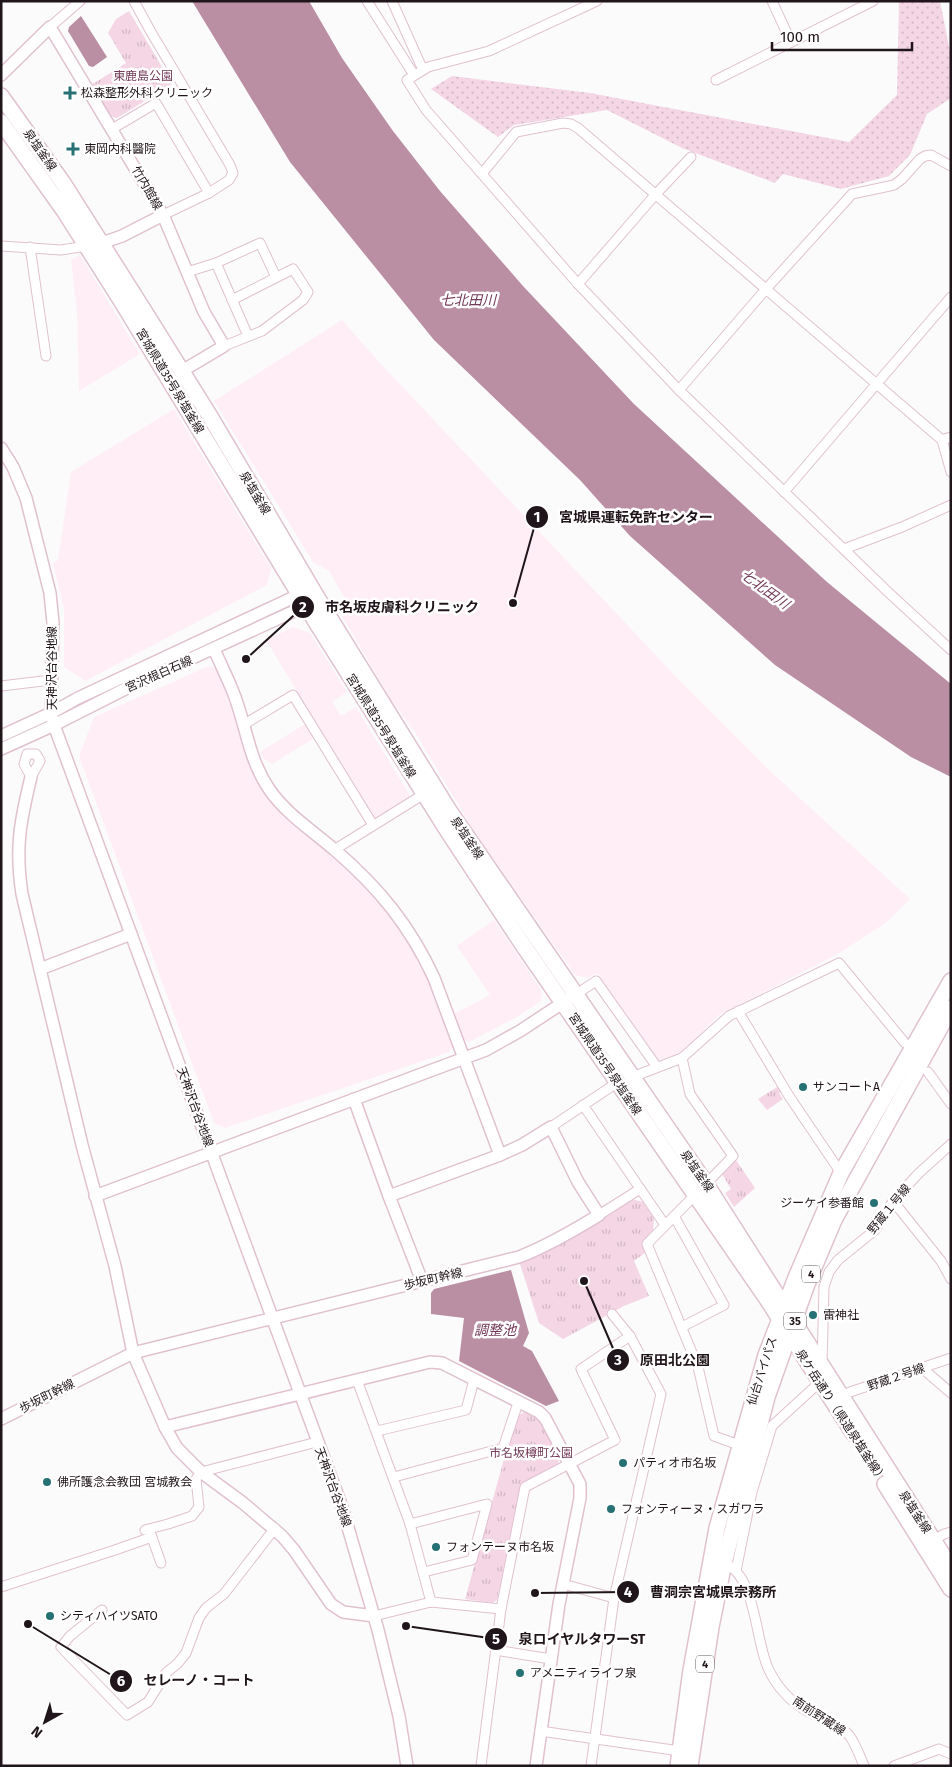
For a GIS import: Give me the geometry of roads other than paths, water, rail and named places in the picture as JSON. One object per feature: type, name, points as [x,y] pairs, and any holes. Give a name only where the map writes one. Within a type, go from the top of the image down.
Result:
[{"type":"main road","name":"泉塩釜線","points":[[1,96],[63,182],[94,245],[182,371],[309,597],[448,809],[569,999],[633,1078],[701,1189]]},
{"type":"main road","name":"宮城県道35号泉塩釜線","points":[[1,122],[65,212],[94,245],[122,302],[309,597],[424,794],[523,945],[569,999],[618,1082],[701,1189],[786,1315]]},
{"type":"main road","name":"仙台バイパス","points":[[679,1758],[691,1670],[717,1528],[763,1362],[786,1315],[840,1173],[951,982]]},
{"type":"main road","name":"仙台バイパス","points":[[786,1315],[806,1284],[834,1220],[951,1008]]},
{"type":"main road","name":"泉塩釜線","points":[[786,1315],[822,1364],[929,1543],[951,1568]]},
{"type":"main road","name":"泉ケ岳通り（県道泉塩釜線）","points":[[786,1315],[789,1334],[929,1543],[951,1589]]},
{"type":"main road","name":"仙台バイパス","points":[[690,1766],[711,1627],[730,1567],[767,1397],[789,1334]]},
{"type":"street","points":[[1,75],[50,27],[80,1]]},
{"type":"street","points":[[1,246],[61,250],[94,245],[122,236],[209,193],[229,180],[233,173],[150,32],[134,1]]},
{"type":"street","points":[[367,1],[414,75]]},
{"type":"street","points":[[392,1],[423,70]]},
{"type":"street","points":[[597,1],[489,51],[428,67],[407,80],[426,110],[578,284],[679,390],[951,650]]},
{"type":"street","points":[[772,1],[791,42]]},
{"type":"street","points":[[716,80],[873,1]]},
{"type":"street","name":"竹内館線","points":[[50,27],[164,215],[204,312],[224,346]]},
{"type":"street","points":[[112,129],[156,103],[209,193]]},
{"type":"street","points":[[480,172],[485,170],[516,132],[563,123],[571,124],[876,385],[946,439],[951,472]]},
{"type":"street","points":[[679,390],[766,289],[852,194],[894,185],[925,156],[931,155],[951,166]]},
{"type":"street","points":[[578,284],[655,195],[691,157]]},
{"type":"street","points":[[187,272],[216,263],[260,243],[276,277]]},
{"type":"street","points":[[30,247],[46,356]]},
{"type":"street","points":[[216,263],[248,336]]},
{"type":"street","points":[[182,371],[224,346],[262,331],[303,300],[308,292],[293,269],[232,300]]},
{"type":"street","points":[[784,492],[951,297]]},
{"type":"street","name":"天神沢台谷地線","points":[[1,448],[26,498],[48,584],[52,623],[51,713],[54,725],[342,1508],[374,1616],[399,1716],[407,1766]]},
{"type":"street","points":[[844,549],[902,527],[951,505]]},
{"type":"street","points":[[1,736],[51,713],[78,698],[309,597]]},
{"type":"street","name":"宮沢根白石線","points":[[1,749],[127,688],[214,649],[309,597]]},
{"type":"street","points":[[214,649],[236,699],[252,757],[269,790],[280,804],[334,850],[383,896],[421,951],[434,978],[500,1155]]},
{"type":"street","points":[[1,686],[52,680]]},
{"type":"street","points":[[243,725],[293,695],[373,825]]},
{"type":"street","points":[[31,778],[22,814],[18,842],[18,868],[22,894],[95,1196],[115,1266],[133,1352],[165,1427],[177,1448],[201,1472],[275,1528],[294,1550],[331,1604],[336,1608],[350,1614],[374,1616],[430,1602],[500,1609]]},
{"type":"street","points":[[334,850],[424,794]]},
{"type":"street","points":[[40,969],[131,934]]},
{"type":"street","points":[[633,1078],[682,1058],[729,1016],[839,963],[905,1043]]},
{"type":"street","points":[[95,1196],[464,1059],[504,1040],[596,981],[657,1067]]},
{"type":"street","points":[[738,1011],[789,1096],[840,1173]]},
{"type":"street","points":[[682,1058],[690,1094],[733,1156],[646,1244],[698,1367],[714,1436],[739,1445]]},
{"type":"street","points":[[928,1072],[951,1104]]},
{"type":"street","points":[[389,1196],[522,1145],[618,1082]]},
{"type":"street","points":[[354,1099],[422,1281]]},
{"type":"street","points":[[583,1105],[665,1225]]},
{"type":"street","points":[[551,1127],[578,1182],[600,1215],[640,1189]]},
{"type":"street","name":"野蔵１号線","points":[[822,1364],[824,1287],[829,1272],[838,1260],[875,1230],[893,1201],[919,1173],[951,1144]]},
{"type":"street","points":[[893,1201],[941,1261],[951,1279]]},
{"type":"street","name":"歩坂町幹線","points":[[1,1419],[133,1352],[519,1257],[540,1249],[575,1231],[600,1215]]},
{"type":"street","points":[[674,1216],[724,1305],[682,1327]]},
{"type":"street","points":[[591,1766],[614,1598],[661,1394],[630,1336],[612,1314]]},
{"type":"street","points":[[481,1766],[500,1609],[524,1487],[615,1440],[582,1369],[630,1336]]},
{"type":"street","name":"野蔵２号線","points":[[842,1396],[951,1358]]},
{"type":"street","points":[[165,1427],[430,1362],[442,1363],[539,1412],[545,1418],[570,1462],[580,1484],[580,1498],[563,1584],[536,1766]]},
{"type":"street","points":[[922,1368],[951,1393]]},
{"type":"street","points":[[357,1380],[410,1524],[424,1572],[430,1602]]},
{"type":"street","points":[[377,1431],[466,1410],[474,1380]]},
{"type":"street","points":[[730,1567],[772,1426],[820,1382]]},
{"type":"street","points":[[394,1478],[503,1448],[518,1403]]},
{"type":"street","points":[[1,1586],[115,1550],[149,1532],[192,1516],[199,1507],[196,1479],[201,1472],[317,1442]]},
{"type":"street","points":[[410,1524],[487,1504],[472,1560],[424,1572]]},
{"type":"street","points":[[102,1610],[70,1636],[61,1647],[127,1715],[148,1702],[166,1673],[186,1653],[202,1613],[224,1594],[275,1528]]},
{"type":"street","points":[[149,1532],[161,1563]]},
{"type":"street","points":[[929,1543],[951,1532]]},
{"type":"street","name":"南前野蔵線","points":[[730,1567],[743,1581],[756,1617],[760,1645],[768,1669],[780,1689],[807,1711],[839,1726],[850,1736],[864,1766]]},
{"type":"street","points":[[563,1584],[614,1598]]},
{"type":"street","points":[[495,1650],[551,1659]]},
{"type":"street","points":[[540,1731],[595,1739],[679,1758]]},
{"type":"street","points":[[894,1766],[939,1749],[951,1754]]},
{"type":"water","name":"七北田川","points":[[192,1],[309,1],[342,58],[393,131],[440,191],[523,286],[634,404],[827,582],[951,684],[951,777],[911,757],[775,665],[630,536],[580,480],[434,340],[290,162]]},
{"type":"water","points":[[81,16],[107,57],[93,67],[89,66],[68,31],[69,27]]},
{"type":"water","name":"調整池","points":[[511,1270],[529,1333],[523,1346],[532,1351],[559,1401],[546,1406],[459,1361],[464,1318],[431,1314],[431,1293],[434,1289]]},
{"type":"place","name":"松森整形外科クリニック","points":[[70,93]]},
{"type":"place","name":"東岡内科醫院","points":[[73,149]]},
{"type":"place","name":"宮城県運転免許センター","points":[[513,603]]},
{"type":"place","name":"市名坂皮膚科クリニック","points":[[246,659]]},
{"type":"place","name":"サンコートA","points":[[803,1087]]},
{"type":"place","name":"ジーケイ参番館","points":[[874,1203]]},
{"type":"place","name":"原田北公園","points":[[584,1281]]},
{"type":"place","name":"雷神社","points":[[813,1315]]},
{"type":"place","name":"パティオ市名坂","points":[[623,1463]]},
{"type":"place","name":"佛所護念会教団 宮城教会","points":[[47,1482]]},
{"type":"place","name":"フォンティーヌ・スガワラ","points":[[611,1509]]},
{"type":"place","name":"フォンテーヌ市名坂","points":[[436,1547]]},
{"type":"place","name":"曹洞宗宮城県宗務所","points":[[535,1593]]},
{"type":"place","name":"シティハイツSATO","points":[[50,1616]]},
{"type":"place","name":"セレーノ・コート","points":[[28,1624]]},
{"type":"place","name":"泉ロイヤルタワーST","points":[[406,1626]]},
{"type":"place","name":"アメニティライフ泉","points":[[520,1673]]},
{"type":"park label","name":"東鹿島公園","points":[[143,76]]},
{"type":"park label","name":"市名坂樽町公園","points":[[531,1453]]}]
